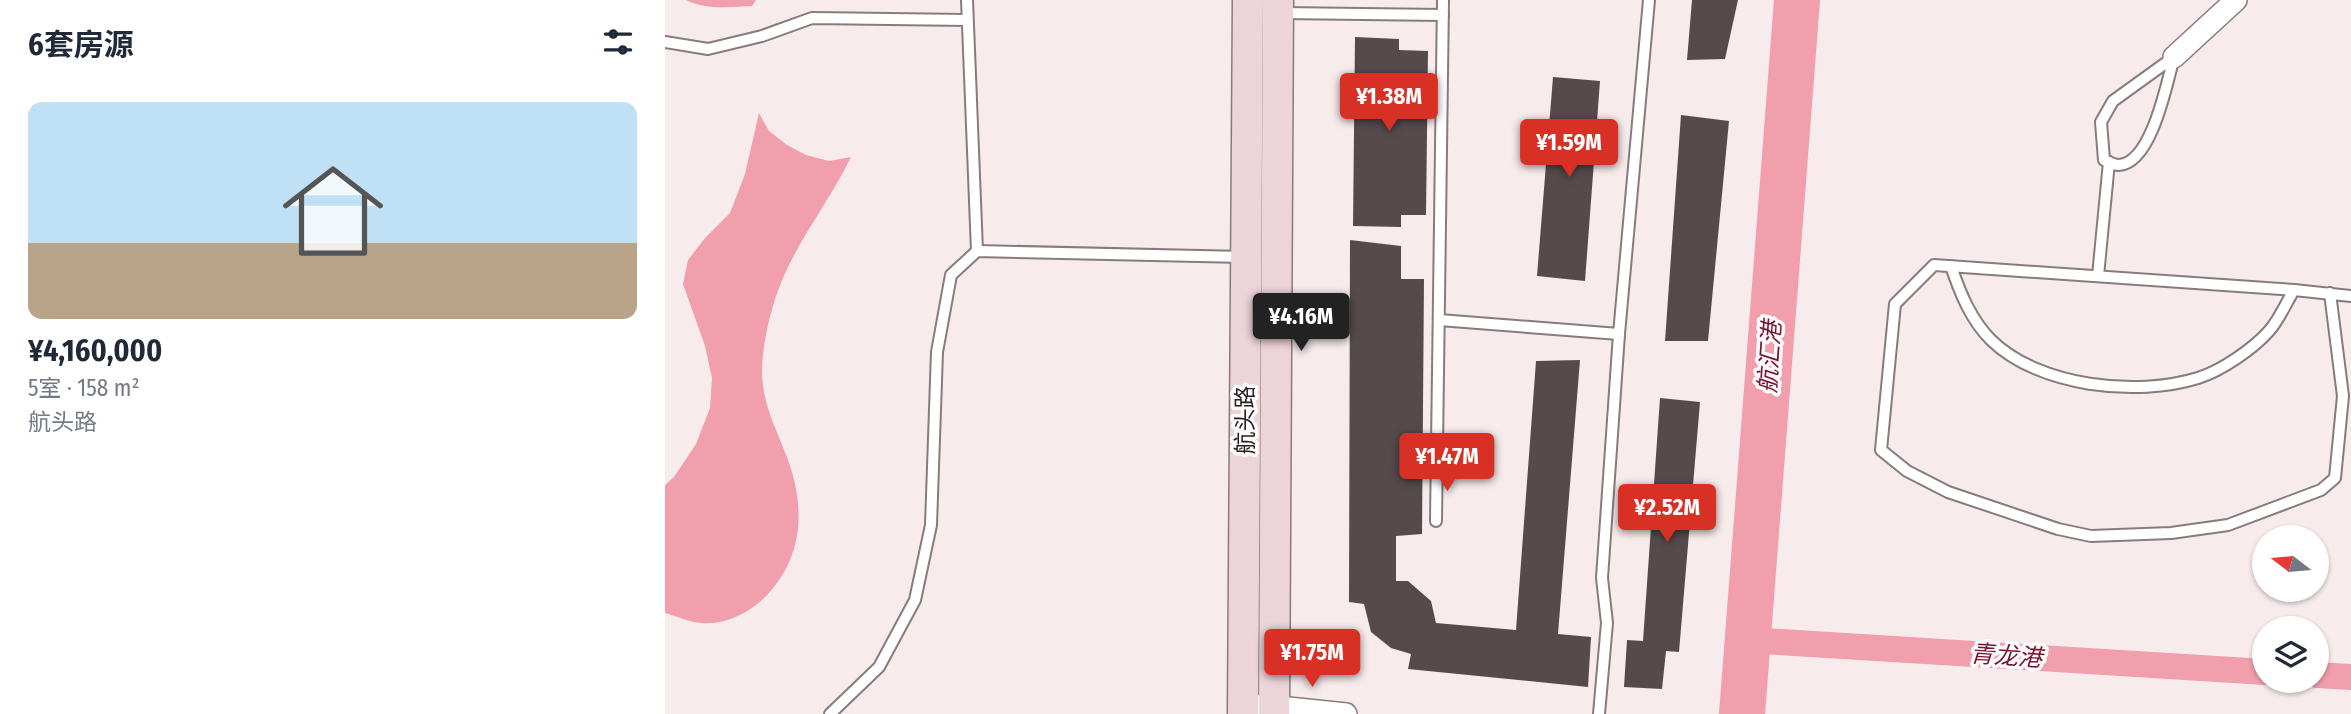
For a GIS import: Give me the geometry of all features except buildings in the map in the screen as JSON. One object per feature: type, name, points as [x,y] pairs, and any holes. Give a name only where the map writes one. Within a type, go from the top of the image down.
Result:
[{"type":"main road","name":"航头路","points":[[1243,709],[1248,0]]},
{"type":"main road","name":"航头路","points":[[1274,710],[1278,7]]},
{"type":"street","points":[[2174,57],[2236,0]]},
{"type":"street","points":[[1243,709],[1346,714]]},
{"type":"lane","points":[[967,0],[977,251]]},
{"type":"lane","points":[[1436,521],[1443,0]]},
{"type":"lane","points":[[1599,714],[1607,622],[1602,578],[1619,334],[1649,0]]},
{"type":"lane","points":[[1278,7],[1443,15]]},
{"type":"lane","points":[[665,42],[708,49],[762,36],[812,18],[967,20]]},
{"type":"lane","points":[[2174,57],[2148,142],[2131,161],[2119,165],[2104,160],[2101,122],[2113,101],[2174,57]]},
{"type":"lane","points":[[2098,276],[2109,162]]},
{"type":"lane","points":[[830,714],[879,667],[915,600],[931,524],[937,352],[951,275],[977,251],[1247,257]]},
{"type":"lane","points":[[2330,293],[2343,396],[2335,478],[2321,490],[2228,525],[2171,533],[2091,536],[2058,529],[1948,492],[1907,471],[1881,450],[1895,304],[1934,265],[2294,290],[2330,293],[2351,296]]},
{"type":"lane","points":[[1951,266],[1963,300],[1991,340],[2025,363],[2064,379],[2104,387],[2157,386],[2199,377],[2238,357],[2269,331],[2294,290]]},
{"type":"lane","points":[[1439,320],[1619,334]]},
{"type":"shaded area","points":[[686,0],[756,0],[752,6],[710,7]]},
{"type":"shaded area","points":[[759,113],[769,131],[806,155],[829,161],[851,157],[785,273],[772,308],[764,344],[762,369],[765,395],[797,495],[799,514],[794,550],[777,584],[757,604],[727,620],[701,623],[665,613],[665,485],[674,477],[696,444],[710,408],[712,378],[705,346],[683,284],[688,260],[730,213],[745,174]]},
{"type":"waterway","name":"航汇港","points":[[1742,714],[1797,0]]},
{"type":"waterway","name":"青龙港","points":[[1748,640],[2252,671]]},
{"type":"waterway","name":"青龙港","points":[[2329,676],[2351,677]]}]
